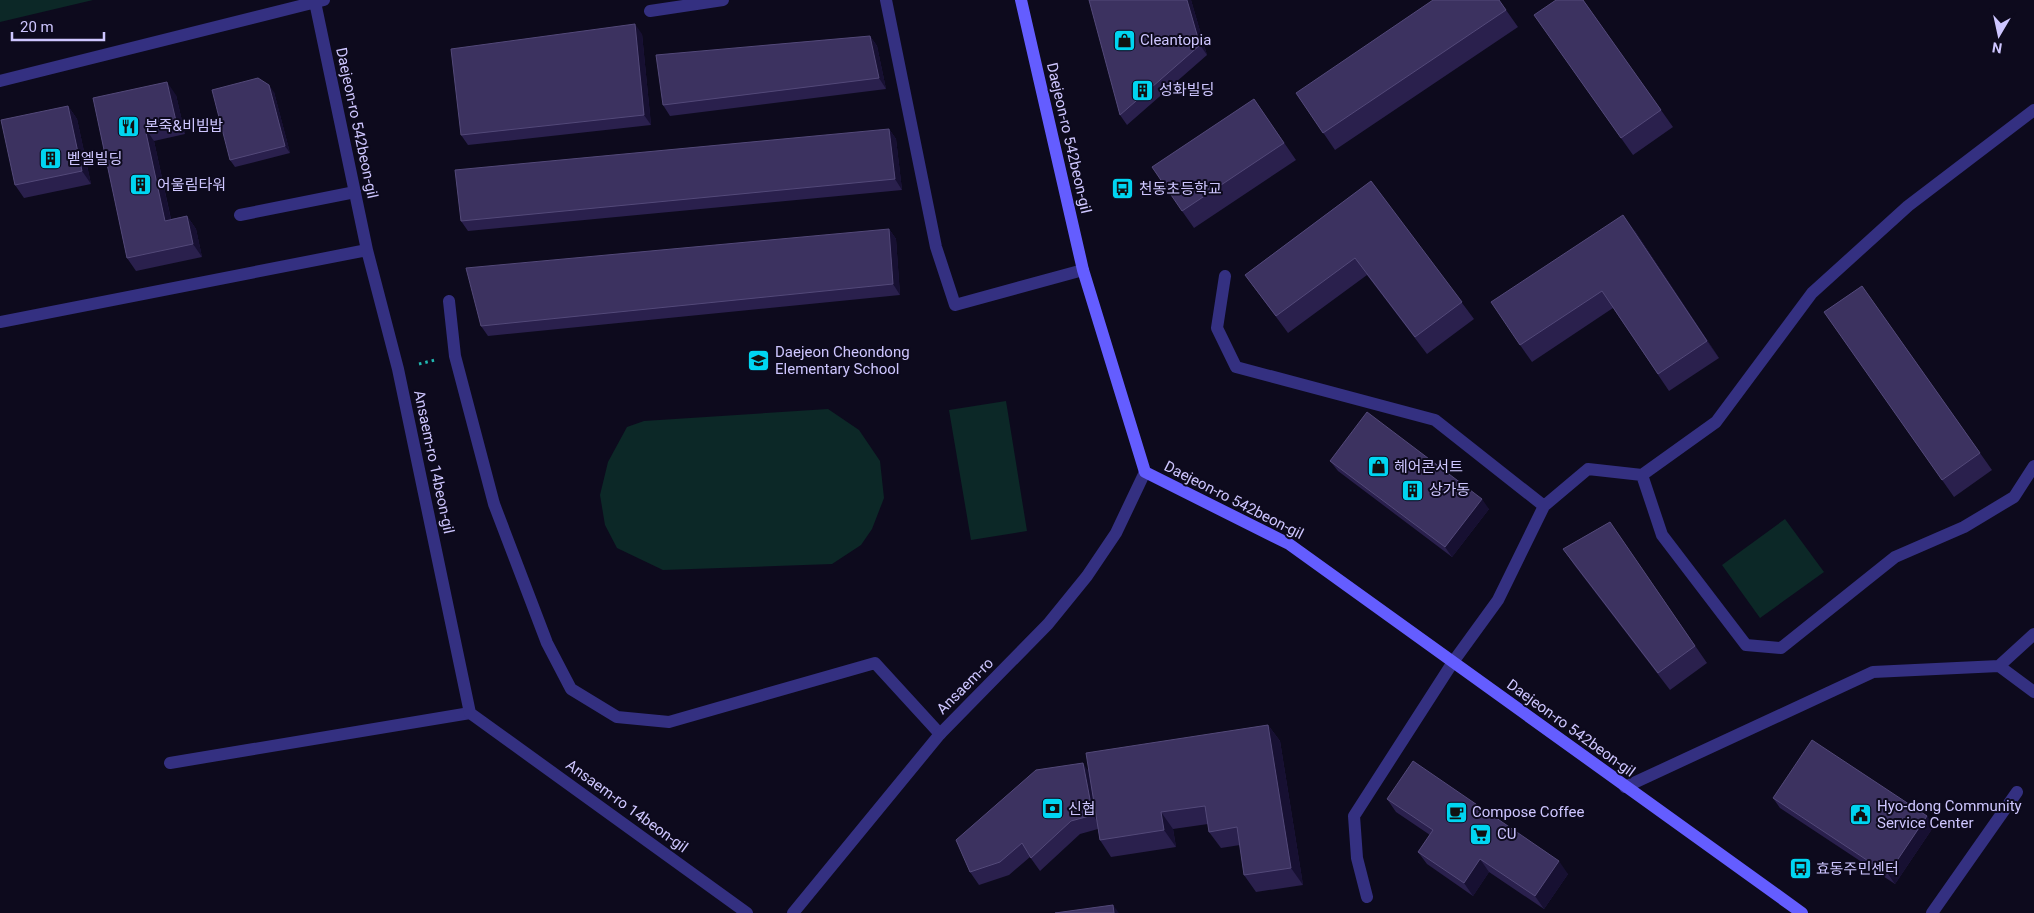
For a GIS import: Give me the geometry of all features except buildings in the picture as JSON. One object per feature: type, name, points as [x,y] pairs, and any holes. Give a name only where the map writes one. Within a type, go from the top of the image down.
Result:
[{"type":"main road","name":"Daejeon-ro 542beon-gil","points":[[1021,0],[1083,270],[1146,472],[1289,544],[1802,913]]},
{"type":"street","points":[[650,11],[723,0]]},
{"type":"street","points":[[886,0],[936,247],[955,305],[1083,270]]},
{"type":"street","name":"Daejeon-ro 542beon-gil","points":[[0,81],[319,1],[367,250]]},
{"type":"street","points":[[1367,898],[1357,858],[1354,816],[1453,662],[1498,600],[1544,506],[1588,470],[1642,476],[1716,422],[1812,293],[1908,206],[2034,110]]},
{"type":"street","points":[[240,215],[355,192]]},
{"type":"street","points":[[0,322],[367,250]]},
{"type":"street","name":"Ansaem-ro 14beon-gil","points":[[367,250],[398,369],[470,713],[747,913]]},
{"type":"street","points":[[1225,276],[1217,328],[1236,367],[1435,420],[1544,506]]},
{"type":"street","points":[[449,301],[455,356],[494,504],[547,643],[572,689],[616,717],[669,722],[875,663],[940,734]]},
{"type":"street","points":[[1642,476],[1662,535],[1746,645],[1781,648],[1895,557],[1964,528],[2014,497],[2034,466]]},
{"type":"street","name":"Ansaem-ro","points":[[793,913],[940,734],[1048,624],[1087,576],[1116,533],[1146,472]]},
{"type":"street","points":[[1999,666],[2034,634]]},
{"type":"street","points":[[1625,787],[1873,672],[1999,666],[2034,692]]},
{"type":"street","points":[[170,763],[470,713]]},
{"type":"street","points":[[1932,913],[2017,792]]},
{"type":"green space","points":[[0,0],[93,0],[0,22]]},
{"type":"green space","points":[[1006,401],[1027,531],[971,540],[949,410]]},
{"type":"green space","points":[[828,409],[859,430],[880,461],[884,498],[872,529],[861,545],[832,564],[663,570],[617,548],[605,525],[600,495],[608,462],[627,427],[644,421]]},
{"type":"green space","points":[[1785,519],[1824,572],[1760,618],[1722,565]]},
{"type":"place","name":"Cleantopia","points":[[1124,40]]},
{"type":"place","name":"성화빌딩","points":[[1143,90]]},
{"type":"place","name":"본죽&비빔밥","points":[[129,126]]},
{"type":"place","name":"벧엘빌딩","points":[[51,159]]},
{"type":"place","name":"어울림타워","points":[[141,185]]},
{"type":"place","name":"천동초등학교","points":[[1123,189]]},
{"type":"place","name":"Daejeon Cheondong Elementary School","points":[[759,361]]},
{"type":"place","name":"헤어콘서트","points":[[1378,467]]},
{"type":"place","name":"상가동","points":[[1413,490]]},
{"type":"place","name":"신협","points":[[1052,809]]},
{"type":"place","name":"Compose Coffee","points":[[1456,812]]},
{"type":"place","name":"Hyo-dong Community Service Center","points":[[1861,815]]},
{"type":"place","name":"CU","points":[[1481,834]]},
{"type":"place","name":"효동주민센터","points":[[1800,869]]}]
